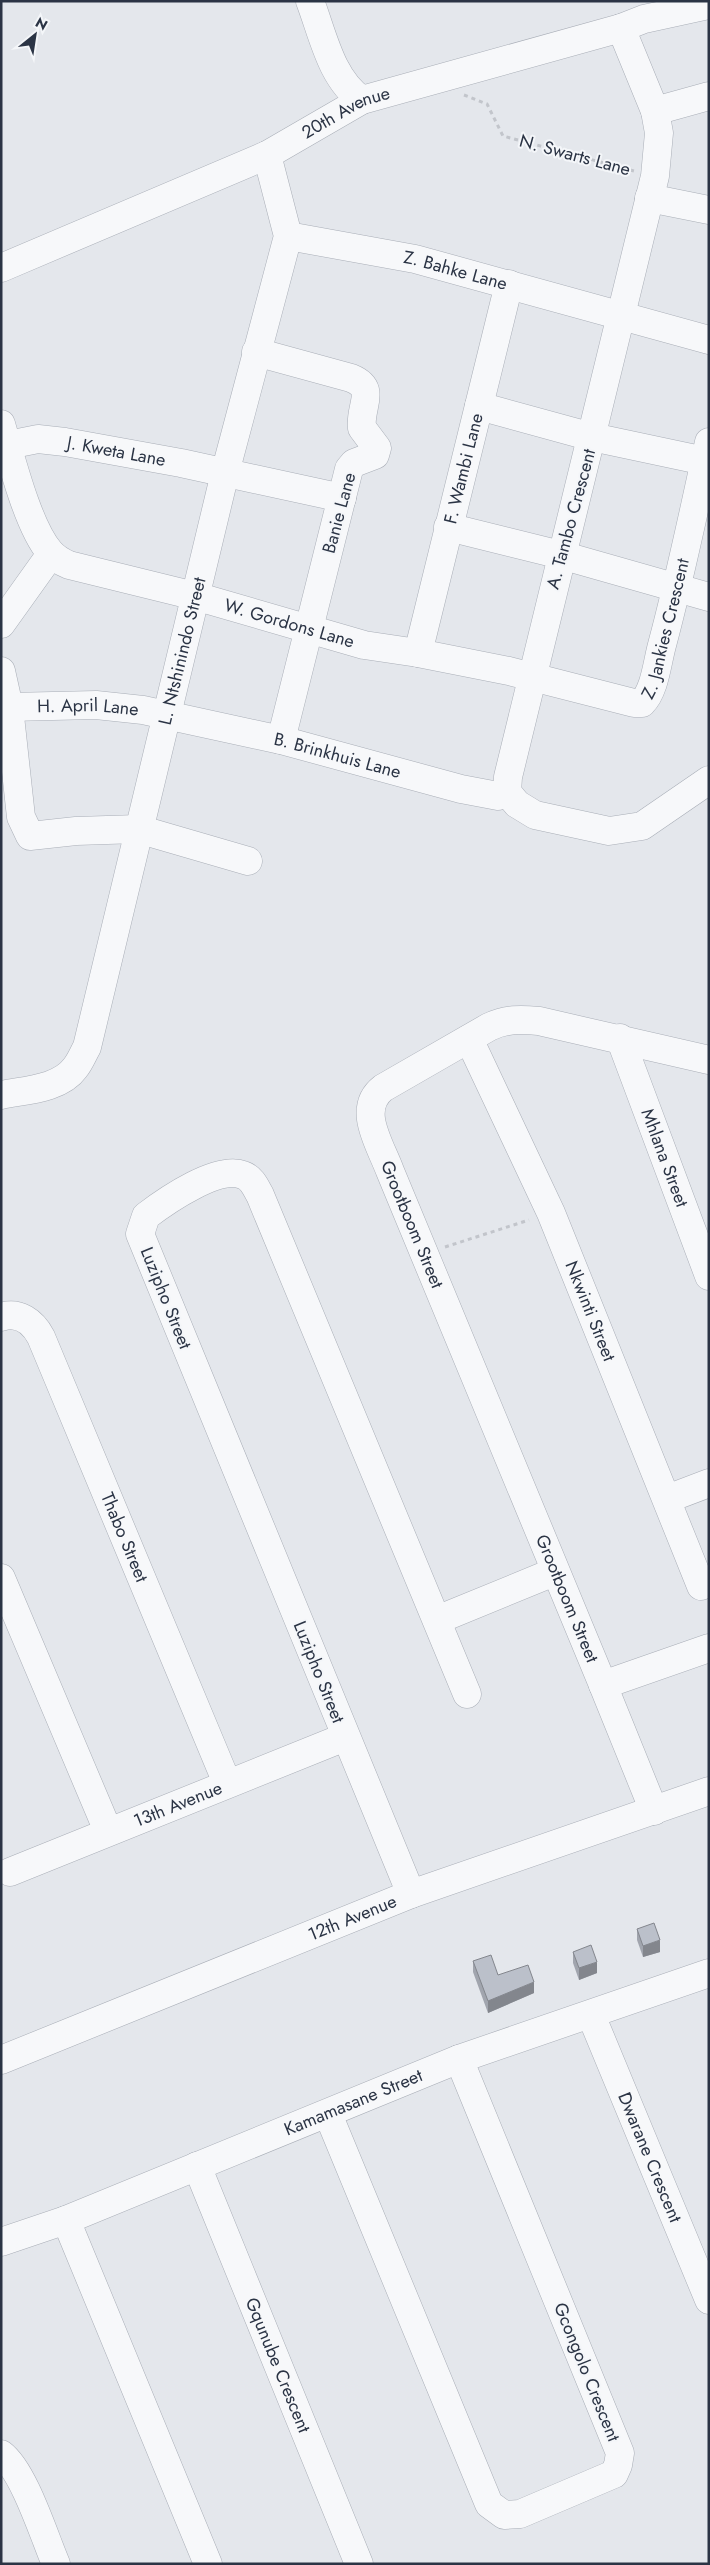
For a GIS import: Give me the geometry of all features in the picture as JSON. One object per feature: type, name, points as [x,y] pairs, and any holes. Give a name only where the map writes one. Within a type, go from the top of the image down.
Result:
[{"type":"street","points":[[310,1],[340,79],[350,92],[362,100]]},
{"type":"street","name":"20th Avenue","points":[[1,268],[267,155],[362,100],[621,28],[677,7],[709,5]]},
{"type":"street","name":"A. Tambo Crescent","points":[[507,792],[508,777],[561,555],[592,437],[652,187],[659,132],[654,111],[621,28]]},
{"type":"street","points":[[654,111],[709,96]]},
{"type":"street","name":"L. Ntshinindo Street","points":[[1,1094],[49,1086],[62,1079],[75,1069],[87,1047],[225,473],[288,236],[267,155]]},
{"type":"street","points":[[652,187],[709,210]]},
{"type":"street","name":"Z. Bahke Lane","points":[[288,236],[415,259],[621,316]]},
{"type":"street","name":"F. Wambi Lane","points":[[418,653],[509,284]]},
{"type":"street","points":[[621,316],[695,334],[709,340]]},
{"type":"street","name":"Banie Lane","points":[[256,352],[351,378],[366,387],[362,428],[376,444],[376,452],[370,458],[352,465],[308,629],[281,740]]},
{"type":"street","points":[[479,406],[592,437],[707,452]]},
{"type":"street","name":"J. Kweta Lane","points":[[6,452],[38,439],[65,442],[342,498]]},
{"type":"street","points":[[1,624],[51,554],[33,521],[6,452]]},
{"type":"street","name":"Z. Jankies Crescent","points":[[532,678],[620,700],[642,703],[648,695],[652,682],[676,589],[707,452]]},
{"type":"street","points":[[448,527],[561,555],[709,597]]},
{"type":"street","name":"W. Gordons Lane","points":[[51,554],[69,566],[195,596],[364,645],[418,653],[532,678]]},
{"type":"street","points":[[1,671],[9,707],[21,817],[30,836],[76,831],[138,829],[248,862]]},
{"type":"street","name":"H. April Lane","points":[[9,707],[96,705],[143,710],[166,717]]},
{"type":"street","name":"B. Brinkhuis Lane","points":[[166,717],[281,740],[461,789],[498,796],[507,792]]},
{"type":"street","points":[[507,792],[517,804],[535,815],[609,831],[642,826],[709,780]]},
{"type":"street","name":"Grootboom Street","points":[[654,1811],[603,1685],[554,1572],[426,1254],[390,1171],[370,1118],[369,1108],[376,1094],[384,1088],[501,1022],[517,1018],[620,1038],[709,1060]]},
{"type":"street","name":"Mhlana Street","points":[[620,1038],[701,1235],[709,1276]]},
{"type":"street","name":"Nkwinti Street","points":[[469,1039],[551,1214],[701,1586]]},
{"type":"street","name":"Luzipho Street","points":[[410,1894],[140,1234],[144,1220],[152,1212],[218,1174],[233,1172],[245,1175],[252,1182],[274,1227],[467,1694]]},
{"type":"street","name":"Thabo Street","points":[[1,1317],[12,1315],[22,1318],[32,1324],[41,1337],[227,1783]]},
{"type":"street","points":[[666,1499],[709,1483]]},
{"type":"street","points":[[437,1620],[554,1572]]},
{"type":"street","points":[[1,1578],[108,1831]]},
{"type":"street","name":"Grootboom Street","points":[[603,1685],[709,1648]]},
{"type":"street","name":"13th Avenue","points":[[10,1872],[345,1737]]},
{"type":"street","name":"12th Avenue","points":[[1,2060],[410,1894],[709,1792]]},
{"type":"street","name":"Kamamasane Street","points":[[1,2242],[66,2220],[459,2059],[709,1973]]},
{"type":"street","name":"Dwarane Crescent","points":[[591,2015],[709,2300]]},
{"type":"street","name":"Gcongolo Crescent","points":[[328,2114],[489,2504],[504,2515],[529,2510],[614,2474],[618,2466],[620,2453],[459,2059]]},
{"type":"street","name":"Gqunube Crescent","points":[[197,2166],[359,2564]]},
{"type":"street","points":[[66,2220],[208,2564]]},
{"type":"street","points":[[1,2454],[9,2460],[20,2477],[56,2564]]},
{"type":"path","name":"N. Swarts Lane","points":[[462,94],[487,104],[503,136],[652,187]]},
{"type":"path","points":[[426,1254],[551,1214]]},
{"type":"building","points":[[654,1923],[660,1940],[643,1946],[637,1929]]},
{"type":"building","points":[[591,1945],[597,1962],[579,1968],[573,1952]]},
{"type":"building","points":[[491,1955],[498,1975],[528,1965],[534,1982],[488,2001],[473,1961]]}]
